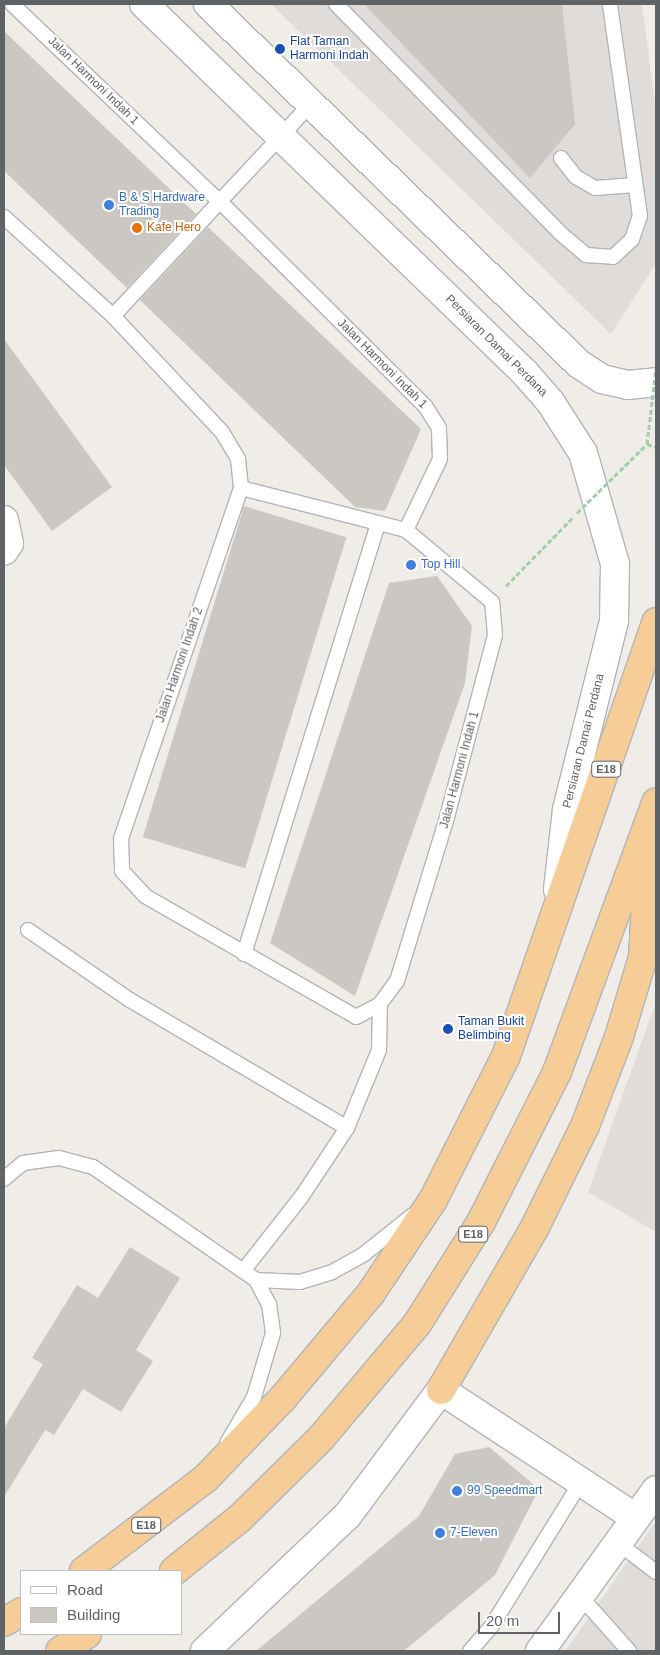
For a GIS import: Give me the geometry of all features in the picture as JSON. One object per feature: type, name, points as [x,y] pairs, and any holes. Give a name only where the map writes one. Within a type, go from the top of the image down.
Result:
[{"type":"highway","name":"E18","points":[[85,1570],[206,1478],[283,1398],[371,1293],[432,1200],[506,1056],[656,622]]},
{"type":"highway","name":"E18","points":[[175,1570],[240,1518],[321,1438],[422,1316],[481,1222],[556,1072],[654,810]]},
{"type":"highway","points":[[441,1390],[534,1229],[585,1126],[650,961],[654,810]]},
{"type":"highway","points":[[4,1622],[20,1613]]},
{"type":"highway","points":[[60,1651],[85,1635]]},
{"type":"main road","name":"Persiaran Damai Perdana","points":[[144,4],[279,139],[525,373],[551,403],[583,454],[615,564],[614,621],[567,810],[556,915]]},
{"type":"main road","points":[[208,4],[579,364],[602,379],[628,385],[656,382]]},
{"type":"main road","points":[[205,1651],[347,1516],[441,1390],[636,1518]]},
{"type":"main road","points":[[540,1651],[656,1490]]},
{"type":"lane","name":"Jalan Harmoni Indah 1","points":[[12,4],[220,202],[425,406],[440,428],[440,458],[406,530]]},
{"type":"lane","points":[[336,4],[586,255],[613,257],[632,239],[640,216],[610,4]]},
{"type":"lane","points":[[4,217],[113,316],[310,105]]},
{"type":"lane","points":[[560,158],[576,177],[595,188],[635,185]]},
{"type":"lane","name":"Jalan Harmoni Indah 2","points":[[113,316],[222,432],[238,459],[241,488],[121,839],[122,871],[145,896],[244,954]]},
{"type":"lane","points":[[241,488],[406,530],[492,602]]},
{"type":"lane","points":[[244,954],[378,522]]},
{"type":"lane","name":"Jalan Harmoni Indah 1","points":[[244,954],[356,1017],[380,1004],[397,981],[447,817],[495,635],[492,602]]},
{"type":"lane","points":[[28,930],[130,1000],[347,1128]]},
{"type":"lane","points":[[243,1271],[302,1196],[347,1128],[379,1050],[380,1004]]},
{"type":"lane","points":[[4,1179],[23,1163],[59,1158],[93,1167],[256,1280],[269,1304],[273,1333],[266,1369],[206,1478]]},
{"type":"lane","points":[[256,1280],[300,1282],[332,1272],[364,1254],[432,1200]]},
{"type":"lane","points":[[470,1651],[491,1627],[581,1482]]},
{"type":"lane","points":[[618,1542],[656,1572]]},
{"type":"lane","points":[[580,1596],[629,1651]]},
{"type":"path","points":[[492,602],[577,513],[647,444],[656,368]]},
{"type":"path","points":[[647,444],[656,447]]},
{"type":"shaded area","points":[[271,4],[642,4],[656,111],[656,263],[611,334]]},
{"type":"shaded area","points":[[656,1002],[656,1232],[588,1192]]},
{"type":"shaded area","points":[[656,1521],[656,1651],[565,1651]]},
{"type":"building","points":[[364,4],[562,4],[575,124],[530,178]]},
{"type":"building","points":[[4,31],[196,214],[127,288],[4,171]]},
{"type":"building","points":[[208,227],[421,429],[385,511],[355,507],[140,300]]},
{"type":"building","points":[[4,339],[112,487],[52,531],[4,465]]},
{"type":"building","points":[[244,506],[346,537],[245,868],[143,837]]},
{"type":"building","points":[[437,576],[472,626],[465,683],[355,996],[270,943],[389,583]]},
{"type":"building","points":[[130,1247],[180,1278],[136,1350],[153,1361],[121,1412],[83,1389],[54,1435],[45,1430],[4,1497],[4,1428],[43,1364],[32,1358],[77,1285],[98,1298]]},
{"type":"building","points":[[489,1447],[539,1489],[495,1575],[404,1651],[256,1651],[419,1516],[455,1454]]},
{"type":"place","name":"Flat Taman Harmoni Indah","points":[[280,49]]},
{"type":"place","name":"B & S Hardware Trading","points":[[109,205]]},
{"type":"place","name":"Kafe Hero","points":[[137,228]]},
{"type":"place","name":"Top Hill","points":[[411,565]]},
{"type":"place","name":"Taman Bukit Belimbing","points":[[448,1029]]},
{"type":"place","name":"99 Speedmart","points":[[457,1491]]},
{"type":"place","name":"7-Eleven","points":[[440,1533]]}]
